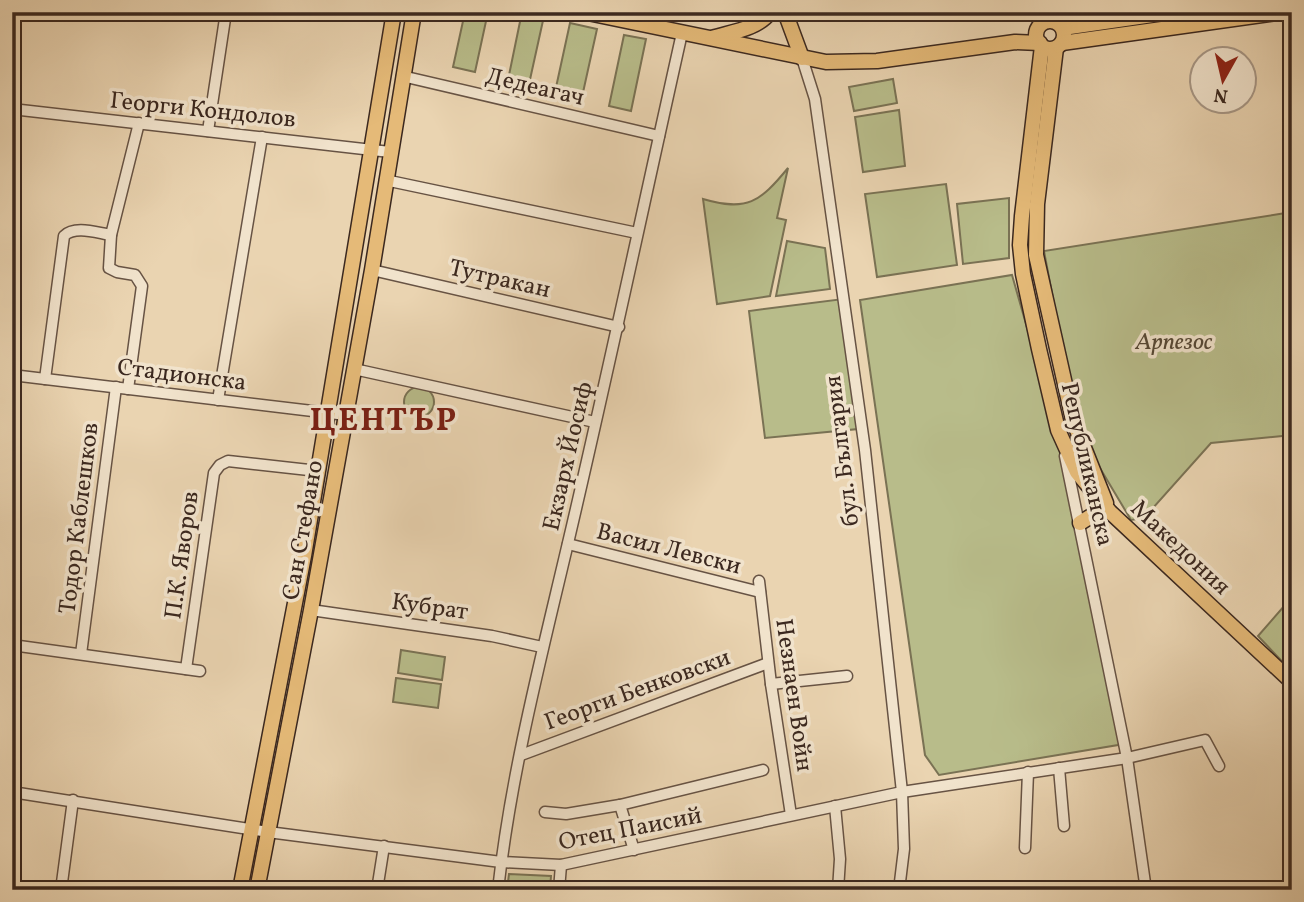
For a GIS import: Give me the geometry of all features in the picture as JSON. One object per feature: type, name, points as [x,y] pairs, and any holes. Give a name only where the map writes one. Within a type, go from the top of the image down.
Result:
[{"type":"main road","name":"Сан Стефано","points":[[240,890],[281,683],[394,12]]},
{"type":"main road","name":"Сан Стефано","points":[[257,890],[372,270],[414,12]]},
{"type":"main road","points":[[583,12],[802,58],[862,62],[1015,42],[1050,31],[1173,12]]},
{"type":"main road","points":[[709,38],[753,25],[770,12]]},
{"type":"main road","name":"бул. България","points":[[785,12],[802,58]]},
{"type":"main road","points":[[1050,31],[1284,12]]},
{"type":"main road","name":"Републиканска","points":[[1050,31],[1037,204],[1028,245],[1031,311],[1058,430]]},
{"type":"main road","name":"Републиканска","points":[[1028,245],[1037,265],[1073,420],[1109,511]]},
{"type":"main road","name":"Македония","points":[[1058,430],[1077,471],[1109,511],[1292,682]]},
{"type":"main road","points":[[1080,523],[1096,513],[1109,511]]},
{"type":"main road","points":[[281,683],[296,686]]},
{"type":"street","points":[[208,131],[226,12]]},
{"type":"street","name":"Екзарх Йосиф","points":[[498,890],[542,647],[619,327],[682,33]]},
{"type":"street","name":"бул. България","points":[[802,58],[815,99],[863,437],[901,793],[904,849],[899,890]]},
{"type":"street","name":"Дедеагач","points":[[402,76],[659,136]]},
{"type":"street","name":"Георги Кондолов","points":[[12,109],[390,152]]},
{"type":"street","points":[[128,389],[142,286],[135,275],[109,268],[111,235],[139,123]]},
{"type":"street","points":[[218,400],[262,137]]},
{"type":"street","points":[[385,180],[637,233]]},
{"type":"street","points":[[44,379],[64,236],[75,230],[111,235]]},
{"type":"street","name":"Тутракан","points":[[372,270],[619,327]]},
{"type":"street","points":[[354,369],[595,422]]},
{"type":"street","name":"Стадионска","points":[[12,375],[346,415]]},
{"type":"street","name":"Тодор Каблешков","points":[[81,654],[116,387]]},
{"type":"street","name":"Републиканска","points":[[1058,430],[1080,523],[1128,758],[1146,890]]},
{"type":"street","name":"П.К. Яворов","points":[[186,669],[214,473],[220,464],[228,461],[318,471]]},
{"type":"street","name":"Васил Левски","points":[[568,544],[759,587]]},
{"type":"street","name":"Незнаен Войн","points":[[759,587],[791,815]]},
{"type":"street","name":"Кубрат","points":[[311,610],[492,636],[542,647]]},
{"type":"street","points":[[12,645],[200,671]]},
{"type":"street","name":"Георги Бенковски","points":[[521,755],[768,663]]},
{"type":"street","points":[[771,684],[848,676]]},
{"type":"street","name":"Отец Паисий","points":[[12,792],[268,832],[501,862],[561,865],[901,793],[1128,758],[1205,740],[1219,766]]},
{"type":"street","points":[[1059,768],[1064,826]]},
{"type":"street","points":[[545,811],[566,814],[620,805],[763,770]]},
{"type":"street","points":[[1025,848],[1028,772]]},
{"type":"street","points":[[61,890],[73,800]]},
{"type":"street","points":[[620,805],[634,850]]},
{"type":"street","points":[[835,806],[841,859],[838,890]]},
{"type":"street","points":[[377,890],[384,846]]},
{"type":"street","points":[[559,890],[561,865]]},
{"type":"green space","points":[[465,12],[488,12],[475,72],[453,67]]},
{"type":"green space","points":[[522,12],[544,16],[529,84],[508,80]]},
{"type":"green space","points":[[570,23],[597,29],[582,97],[555,92]]},
{"type":"green space","points":[[624,35],[646,39],[631,111],[609,106]]},
{"type":"green space","points":[[893,79],[897,103],[854,111],[849,87]]},
{"type":"green space","points":[[899,110],[905,166],[863,172],[855,117]]},
{"type":"green space","points":[[788,168],[777,218],[786,220],[770,296],[717,304],[703,199],[731,204],[751,201],[769,189]]},
{"type":"green space","points":[[946,184],[957,265],[877,277],[865,194]]},
{"type":"green space","points":[[1009,198],[1009,258],[963,264],[957,204]]},
{"type":"green space","name":"Арпезос","points":[[1292,212],[1292,435],[1211,443],[1144,518],[1131,520],[1088,448],[1072,399],[1044,251]]},
{"type":"green space","points":[[787,241],[825,248],[830,289],[776,296]]},
{"type":"green space","points":[[1012,275],[1070,478],[1126,734],[1118,745],[939,775],[925,755],[860,300]]},
{"type":"green space","points":[[843,299],[858,429],[765,438],[749,311]]},
{"type":"green space","points":[[419,387],[430,391],[434,402],[430,413],[419,417],[408,413],[404,402],[408,391]]},
{"type":"green space","points":[[1292,597],[1292,672],[1258,636]]},
{"type":"green space","points":[[401,650],[445,657],[442,680],[398,673]]},
{"type":"green space","points":[[396,678],[441,684],[438,708],[393,702]]},
{"type":"green space","points":[[509,874],[551,876],[550,890],[507,890]]},
{"type":"district","name":"ЦЕНТЪР","points":[[384,419]]}]
